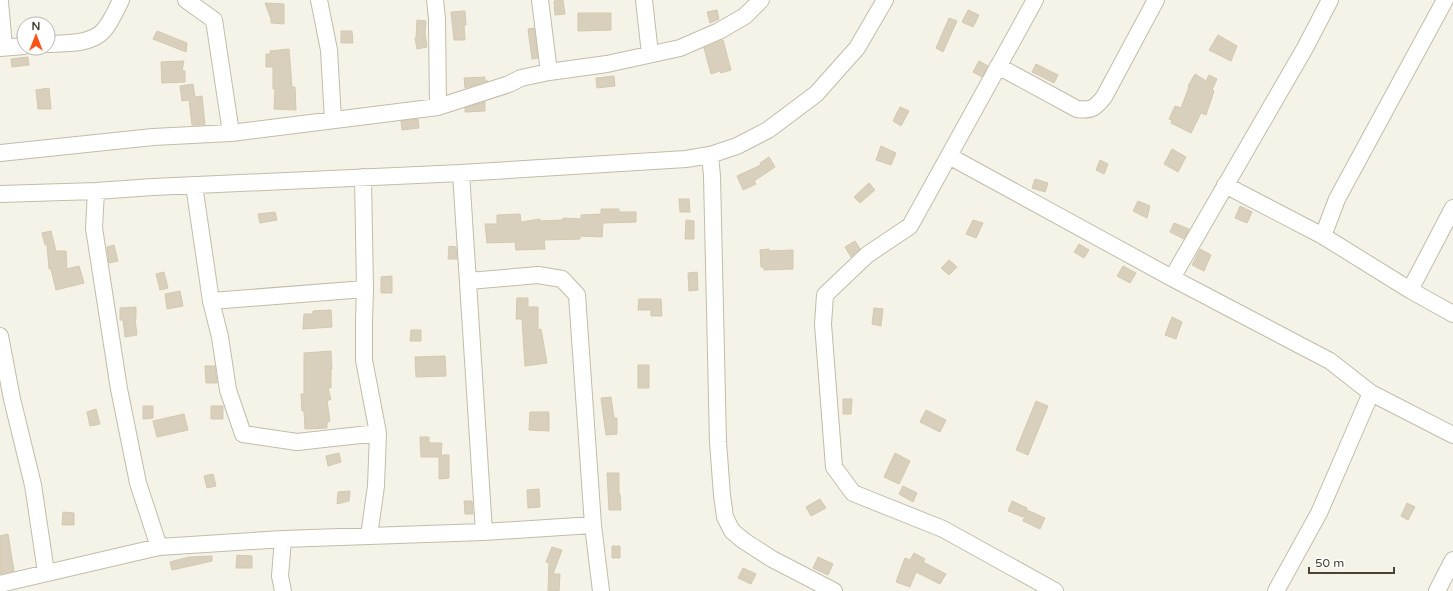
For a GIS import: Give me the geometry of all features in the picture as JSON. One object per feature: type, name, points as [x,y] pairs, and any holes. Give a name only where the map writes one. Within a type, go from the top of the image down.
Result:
[{"type":"street","points":[[56,43],[79,42],[98,35],[104,30],[121,0]]},
{"type":"street","points":[[186,0],[214,20],[231,133]]},
{"type":"street","points":[[319,0],[329,50],[333,120]]},
{"type":"street","points":[[435,0],[437,19],[438,107]]},
{"type":"street","points":[[540,0],[548,72]]},
{"type":"street","points":[[644,0],[650,54]]},
{"type":"street","points":[[0,153],[153,137],[231,133],[438,107],[509,84],[521,78],[548,72],[607,64],[680,48],[719,31],[745,16],[762,0]]},
{"type":"street","points":[[0,194],[96,191],[461,172],[686,159],[710,155],[738,146],[768,130],[816,94],[857,48],[884,0]]},
{"type":"street","points":[[1035,0],[910,226],[867,255],[825,295],[823,324],[834,467],[853,492],[943,529],[1055,591]]},
{"type":"street","points":[[998,66],[1077,110],[1086,110],[1096,107],[1108,90],[1156,0]]},
{"type":"street","points":[[1172,278],[1306,48],[1330,0]]},
{"type":"street","points":[[1322,236],[1336,199],[1445,0]]},
{"type":"street","points":[[0,2],[2,48],[16,47]]},
{"type":"street","points":[[710,155],[712,176],[718,442],[725,517],[732,531],[744,542],[772,559],[834,591]]},
{"type":"street","points":[[949,156],[1172,278],[1330,361],[1371,393],[1453,435]]},
{"type":"street","points":[[461,172],[484,532]]},
{"type":"street","points":[[363,177],[365,289],[364,360],[378,433],[376,486],[369,536]]},
{"type":"street","points":[[194,185],[211,301],[220,337],[228,390],[243,434],[297,442],[378,433]]},
{"type":"street","points":[[1225,185],[1322,236],[1410,290],[1453,314]]},
{"type":"street","points":[[96,191],[94,228],[119,389],[138,483],[159,548]]},
{"type":"street","points":[[1410,290],[1453,208]]},
{"type":"street","points":[[469,281],[538,275],[562,279],[576,295],[593,525],[601,591]]},
{"type":"street","points":[[211,301],[365,289]]},
{"type":"street","points":[[0,336],[12,399],[33,485],[46,572]]},
{"type":"street","points":[[1276,591],[1319,513],[1371,393]]},
{"type":"street","points":[[0,584],[46,572],[159,548],[283,539],[484,532],[593,525]]},
{"type":"street","points":[[283,539],[280,576],[283,591]]},
{"type":"street","points":[[1437,591],[1453,560]]},
{"type":"building","points":[[563,0],[565,14],[555,15],[554,1]]},
{"type":"building","points":[[265,3],[284,4],[284,24],[271,23]]},
{"type":"building","points":[[717,10],[719,19],[710,23],[707,12]]},
{"type":"building","points":[[968,10],[979,15],[973,27],[962,22]]},
{"type":"building","points":[[465,11],[465,40],[454,40],[451,12]]},
{"type":"building","points":[[578,13],[611,13],[611,30],[578,31]]},
{"type":"building","points":[[949,18],[957,21],[943,52],[936,48]]},
{"type":"building","points":[[417,20],[426,21],[425,32],[427,47],[417,49],[415,38]]},
{"type":"building","points":[[534,28],[538,58],[532,59],[528,29]]},
{"type":"building","points":[[157,31],[187,43],[186,52],[153,39]]},
{"type":"building","points":[[341,31],[352,31],[353,43],[341,43]]},
{"type":"building","points":[[1218,35],[1237,46],[1231,61],[1209,50]]},
{"type":"building","points":[[723,40],[731,70],[711,74],[704,48]]},
{"type":"building","points":[[289,49],[292,87],[295,87],[296,110],[274,109],[275,89],[273,89],[273,67],[266,67],[266,54],[270,54],[270,51]]},
{"type":"building","points":[[28,57],[29,65],[12,67],[11,59]]},
{"type":"building","points":[[184,61],[182,71],[185,71],[185,82],[162,83],[161,62]]},
{"type":"building","points":[[979,61],[988,66],[982,77],[973,72]]},
{"type":"building","points":[[1036,64],[1058,75],[1054,83],[1032,72]]},
{"type":"building","points":[[1195,74],[1206,81],[1209,75],[1217,79],[1212,90],[1214,91],[1206,115],[1201,113],[1191,133],[1171,123],[1172,120],[1169,119],[1175,106],[1181,108],[1189,87],[1188,86]]},
{"type":"building","points":[[614,76],[615,86],[597,88],[596,78]]},
{"type":"building","points":[[485,77],[485,81],[488,81],[465,88],[464,78]]},
{"type":"building","points":[[193,84],[195,97],[202,96],[205,125],[192,125],[189,100],[182,101],[180,86]]},
{"type":"building","points":[[49,88],[51,109],[38,109],[36,90]]},
{"type":"building","points":[[485,102],[485,111],[465,112],[465,108]]},
{"type":"building","points":[[900,107],[909,111],[901,126],[893,121]]},
{"type":"building","points":[[418,119],[419,128],[402,130],[401,121]]},
{"type":"building","points":[[881,146],[896,153],[891,165],[876,160]]},
{"type":"building","points":[[1172,149],[1186,157],[1178,172],[1164,164]]},
{"type":"building","points":[[769,157],[775,167],[754,181],[756,184],[743,190],[737,176],[761,165],[760,163]]},
{"type":"building","points":[[1100,160],[1108,164],[1104,174],[1096,170]]},
{"type":"building","points":[[1035,179],[1048,183],[1045,192],[1032,188]]},
{"type":"building","points":[[869,183],[875,190],[860,203],[854,197]]},
{"type":"building","points":[[679,199],[689,199],[690,212],[680,212]]},
{"type":"building","points":[[1138,201],[1150,206],[1147,218],[1133,211]]},
{"type":"building","points":[[1240,206],[1252,212],[1247,223],[1235,218]]},
{"type":"building","points":[[601,209],[619,209],[619,212],[636,212],[636,222],[603,223],[602,237],[580,236],[580,239],[544,240],[545,249],[516,250],[515,242],[487,243],[485,224],[497,224],[497,215],[520,214],[521,222],[540,219],[540,221],[563,220],[563,218],[581,219],[581,215],[601,214]]},
{"type":"building","points":[[275,212],[277,220],[260,223],[258,214]]},
{"type":"building","points":[[686,220],[694,221],[694,239],[685,239]]},
{"type":"building","points":[[973,220],[983,223],[976,238],[966,234]]},
{"type":"building","points":[[1174,223],[1189,229],[1184,239],[1170,232]]},
{"type":"building","points":[[51,231],[56,251],[66,251],[67,269],[79,266],[84,283],[56,290],[51,269],[49,269],[47,245],[45,245],[42,233]]},
{"type":"building","points":[[855,241],[860,249],[851,257],[845,247]]},
{"type":"building","points":[[1079,244],[1089,250],[1084,258],[1074,252]]},
{"type":"building","points":[[114,245],[118,261],[109,263],[107,247]]},
{"type":"building","points":[[449,246],[456,247],[457,259],[448,259]]},
{"type":"building","points":[[769,249],[769,251],[793,250],[793,269],[764,270],[764,267],[761,267],[760,250]]},
{"type":"building","points":[[1200,249],[1211,255],[1204,271],[1192,265]]},
{"type":"building","points":[[949,260],[957,267],[949,275],[941,268]]},
{"type":"building","points":[[1123,266],[1136,273],[1130,283],[1117,276]]},
{"type":"building","points":[[164,272],[168,288],[160,290],[156,274]]},
{"type":"building","points":[[697,272],[698,290],[689,291],[688,273]]},
{"type":"building","points":[[392,276],[392,293],[381,293],[381,277]]},
{"type":"building","points":[[180,291],[183,306],[167,309],[165,294]]},
{"type":"building","points":[[517,298],[528,298],[528,307],[538,307],[538,330],[541,329],[547,363],[525,366],[522,319],[516,319]]},
{"type":"building","points":[[639,299],[661,299],[662,316],[651,316],[651,310],[638,310]]},
{"type":"building","points":[[136,307],[135,319],[137,335],[125,337],[123,320],[120,320],[120,308]]},
{"type":"building","points":[[874,308],[883,309],[881,326],[872,324]]},
{"type":"building","points":[[331,310],[332,327],[303,329],[304,314],[313,314],[313,311]]},
{"type":"building","points":[[1172,317],[1182,322],[1176,339],[1165,335]]},
{"type":"building","points":[[411,330],[421,330],[421,341],[410,341]]},
{"type":"building","points":[[331,351],[331,388],[328,388],[331,399],[327,401],[330,421],[327,422],[327,428],[305,429],[301,394],[304,394],[304,353]]},
{"type":"building","points":[[445,356],[446,376],[416,377],[415,357]]},
{"type":"building","points":[[638,365],[649,365],[649,388],[638,388]]},
{"type":"building","points":[[205,366],[215,366],[217,383],[206,383]]},
{"type":"building","points":[[611,397],[614,418],[617,418],[617,434],[606,435],[601,398]]},
{"type":"building","points":[[843,399],[852,399],[851,414],[843,414]]},
{"type":"building","points":[[1036,401],[1048,406],[1028,455],[1016,450]]},
{"type":"building","points":[[143,406],[153,406],[153,418],[143,419]]},
{"type":"building","points":[[211,406],[223,406],[223,419],[211,419]]},
{"type":"building","points":[[96,409],[100,424],[90,426],[87,412]]},
{"type":"building","points":[[926,410],[946,420],[940,432],[920,422]]},
{"type":"building","points":[[530,412],[549,412],[549,431],[529,430]]},
{"type":"building","points":[[184,414],[188,430],[157,437],[153,421]]},
{"type":"building","points":[[420,437],[429,437],[429,443],[442,443],[441,455],[449,455],[449,478],[439,479],[439,457],[421,457]]},
{"type":"building","points":[[339,453],[341,462],[328,466],[326,456]]},
{"type":"building","points":[[895,453],[910,461],[899,484],[884,477]]},
{"type":"building","points":[[607,473],[619,473],[621,510],[609,510]]},
{"type":"building","points":[[213,474],[216,486],[207,488],[204,476]]},
{"type":"building","points":[[903,486],[917,493],[913,502],[899,494]]},
{"type":"building","points":[[539,489],[540,507],[528,508],[527,490]]},
{"type":"building","points":[[350,491],[349,501],[337,504],[338,492]]},
{"type":"building","points":[[820,499],[826,508],[811,516],[806,507]]},
{"type":"building","points":[[464,501],[472,501],[473,514],[465,514]]},
{"type":"building","points":[[1012,501],[1027,508],[1023,517],[1008,511]]},
{"type":"building","points":[[1407,503],[1415,507],[1408,520],[1401,516]]},
{"type":"building","points":[[1027,510],[1045,518],[1040,529],[1023,521]]},
{"type":"building","points":[[63,512],[74,513],[74,525],[62,525]]},
{"type":"building","points":[[8,534],[14,571],[0,574],[0,536]]},
{"type":"building","points":[[612,546],[620,546],[620,558],[612,558]]},
{"type":"building","points":[[552,547],[562,550],[553,574],[560,574],[559,591],[548,591],[549,563],[546,562]]},
{"type":"building","points":[[914,553],[925,559],[923,562],[946,574],[940,584],[916,572],[910,587],[896,582],[905,558],[910,560]]},
{"type":"building","points":[[237,555],[252,556],[252,568],[236,568]]},
{"type":"building","points":[[212,556],[212,561],[172,570],[170,562],[189,557]]},
{"type":"building","points":[[818,557],[833,564],[828,575],[813,568]]},
{"type":"building","points":[[743,568],[756,574],[751,584],[738,578]]}]
